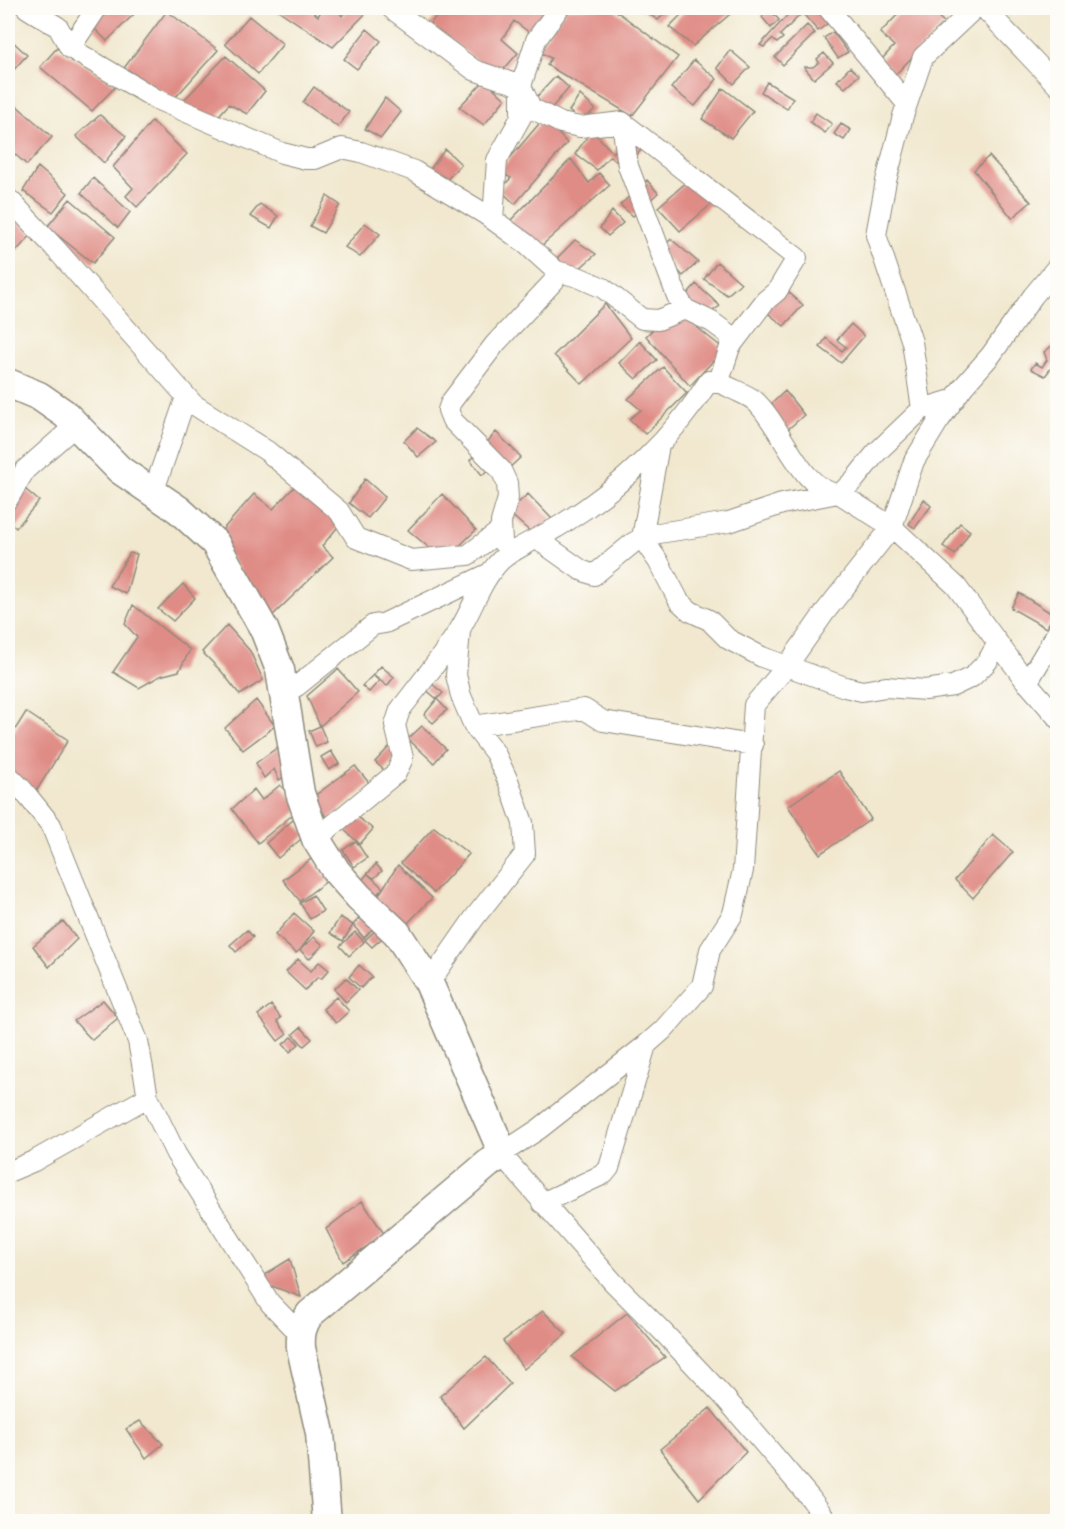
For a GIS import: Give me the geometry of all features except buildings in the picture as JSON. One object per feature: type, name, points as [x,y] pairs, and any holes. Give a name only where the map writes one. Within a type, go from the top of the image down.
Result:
[{"type":"street","points":[[27,8],[58,27],[70,48],[156,99],[282,153],[315,159],[342,148],[361,152],[414,171],[493,220],[525,243],[555,271],[578,277],[603,288],[642,319],[658,321],[685,309]]},
{"type":"street","points":[[70,48],[97,8]]},
{"type":"street","points":[[391,8],[474,70],[520,86],[531,108],[561,123],[580,127],[622,122],[797,258],[777,291],[765,301],[730,347]]},
{"type":"street","points":[[493,220],[497,160],[521,117],[520,86],[536,40],[559,8]]},
{"type":"street","points":[[828,8],[907,104]]},
{"type":"street","points":[[922,408],[912,342],[876,236],[886,181],[907,104],[923,57],[975,8]]},
{"type":"street","points":[[984,8],[1058,86]]},
{"type":"street","points":[[622,122],[628,166],[677,296],[685,309],[712,322],[732,336],[719,381]]},
{"type":"street","points":[[8,200],[54,247],[186,398],[267,451],[339,511],[356,538],[411,560],[468,555],[501,530]]},
{"type":"street","points":[[327,1521],[320,1433],[301,1348],[300,1334],[304,1323],[310,1314],[501,1154],[548,1123],[646,1045],[663,1030],[702,986],[710,950],[733,914],[743,870],[754,705],[787,666],[825,612],[892,528],[914,461],[938,422],[1058,266]]},
{"type":"street","points":[[503,557],[501,530],[502,516],[508,498],[507,483],[501,470],[452,420],[448,410],[456,394],[495,344],[554,281],[555,271]]},
{"type":"street","points":[[316,839],[396,773],[403,758],[395,725],[400,710],[460,629],[488,574],[503,557],[565,523],[599,498],[659,445],[693,406],[709,381],[719,381],[754,400],[772,422],[794,457],[821,489],[836,494],[892,528],[956,586],[1027,683],[1058,718]]},
{"type":"street","points":[[8,383],[39,396],[65,414],[120,470],[179,510],[214,543],[264,629],[280,670],[300,793],[316,839],[336,871],[358,897],[397,933],[429,983],[501,1149],[501,1154],[614,1282],[725,1398],[828,1521]]},
{"type":"street","points":[[153,493],[186,398]]},
{"type":"street","points":[[537,539],[581,570],[594,575],[642,538],[659,533],[729,522],[782,504],[836,494],[922,408],[955,399]]},
{"type":"street","points":[[8,499],[25,470],[76,425]]},
{"type":"street","points":[[659,445],[642,538],[658,561],[679,601],[690,611],[709,620],[728,639],[762,657],[844,687],[862,691],[886,687],[925,690],[953,686],[972,677],[987,662],[998,643]]},
{"type":"street","points":[[284,693],[297,686],[373,625],[385,623],[488,574]]},
{"type":"street","points":[[429,983],[475,917],[525,854],[523,823],[509,783],[495,753],[474,726],[461,696],[456,675],[460,629]]},
{"type":"street","points":[[1027,683],[1058,631]]},
{"type":"street","points":[[474,726],[584,709],[603,721],[753,745]]},
{"type":"street","points":[[8,775],[51,825],[138,1041],[148,1097],[176,1154],[270,1303],[300,1334]]},
{"type":"street","points":[[543,1203],[604,1174],[609,1168],[646,1045]]},
{"type":"street","points":[[8,1172],[34,1161],[148,1097]]}]
